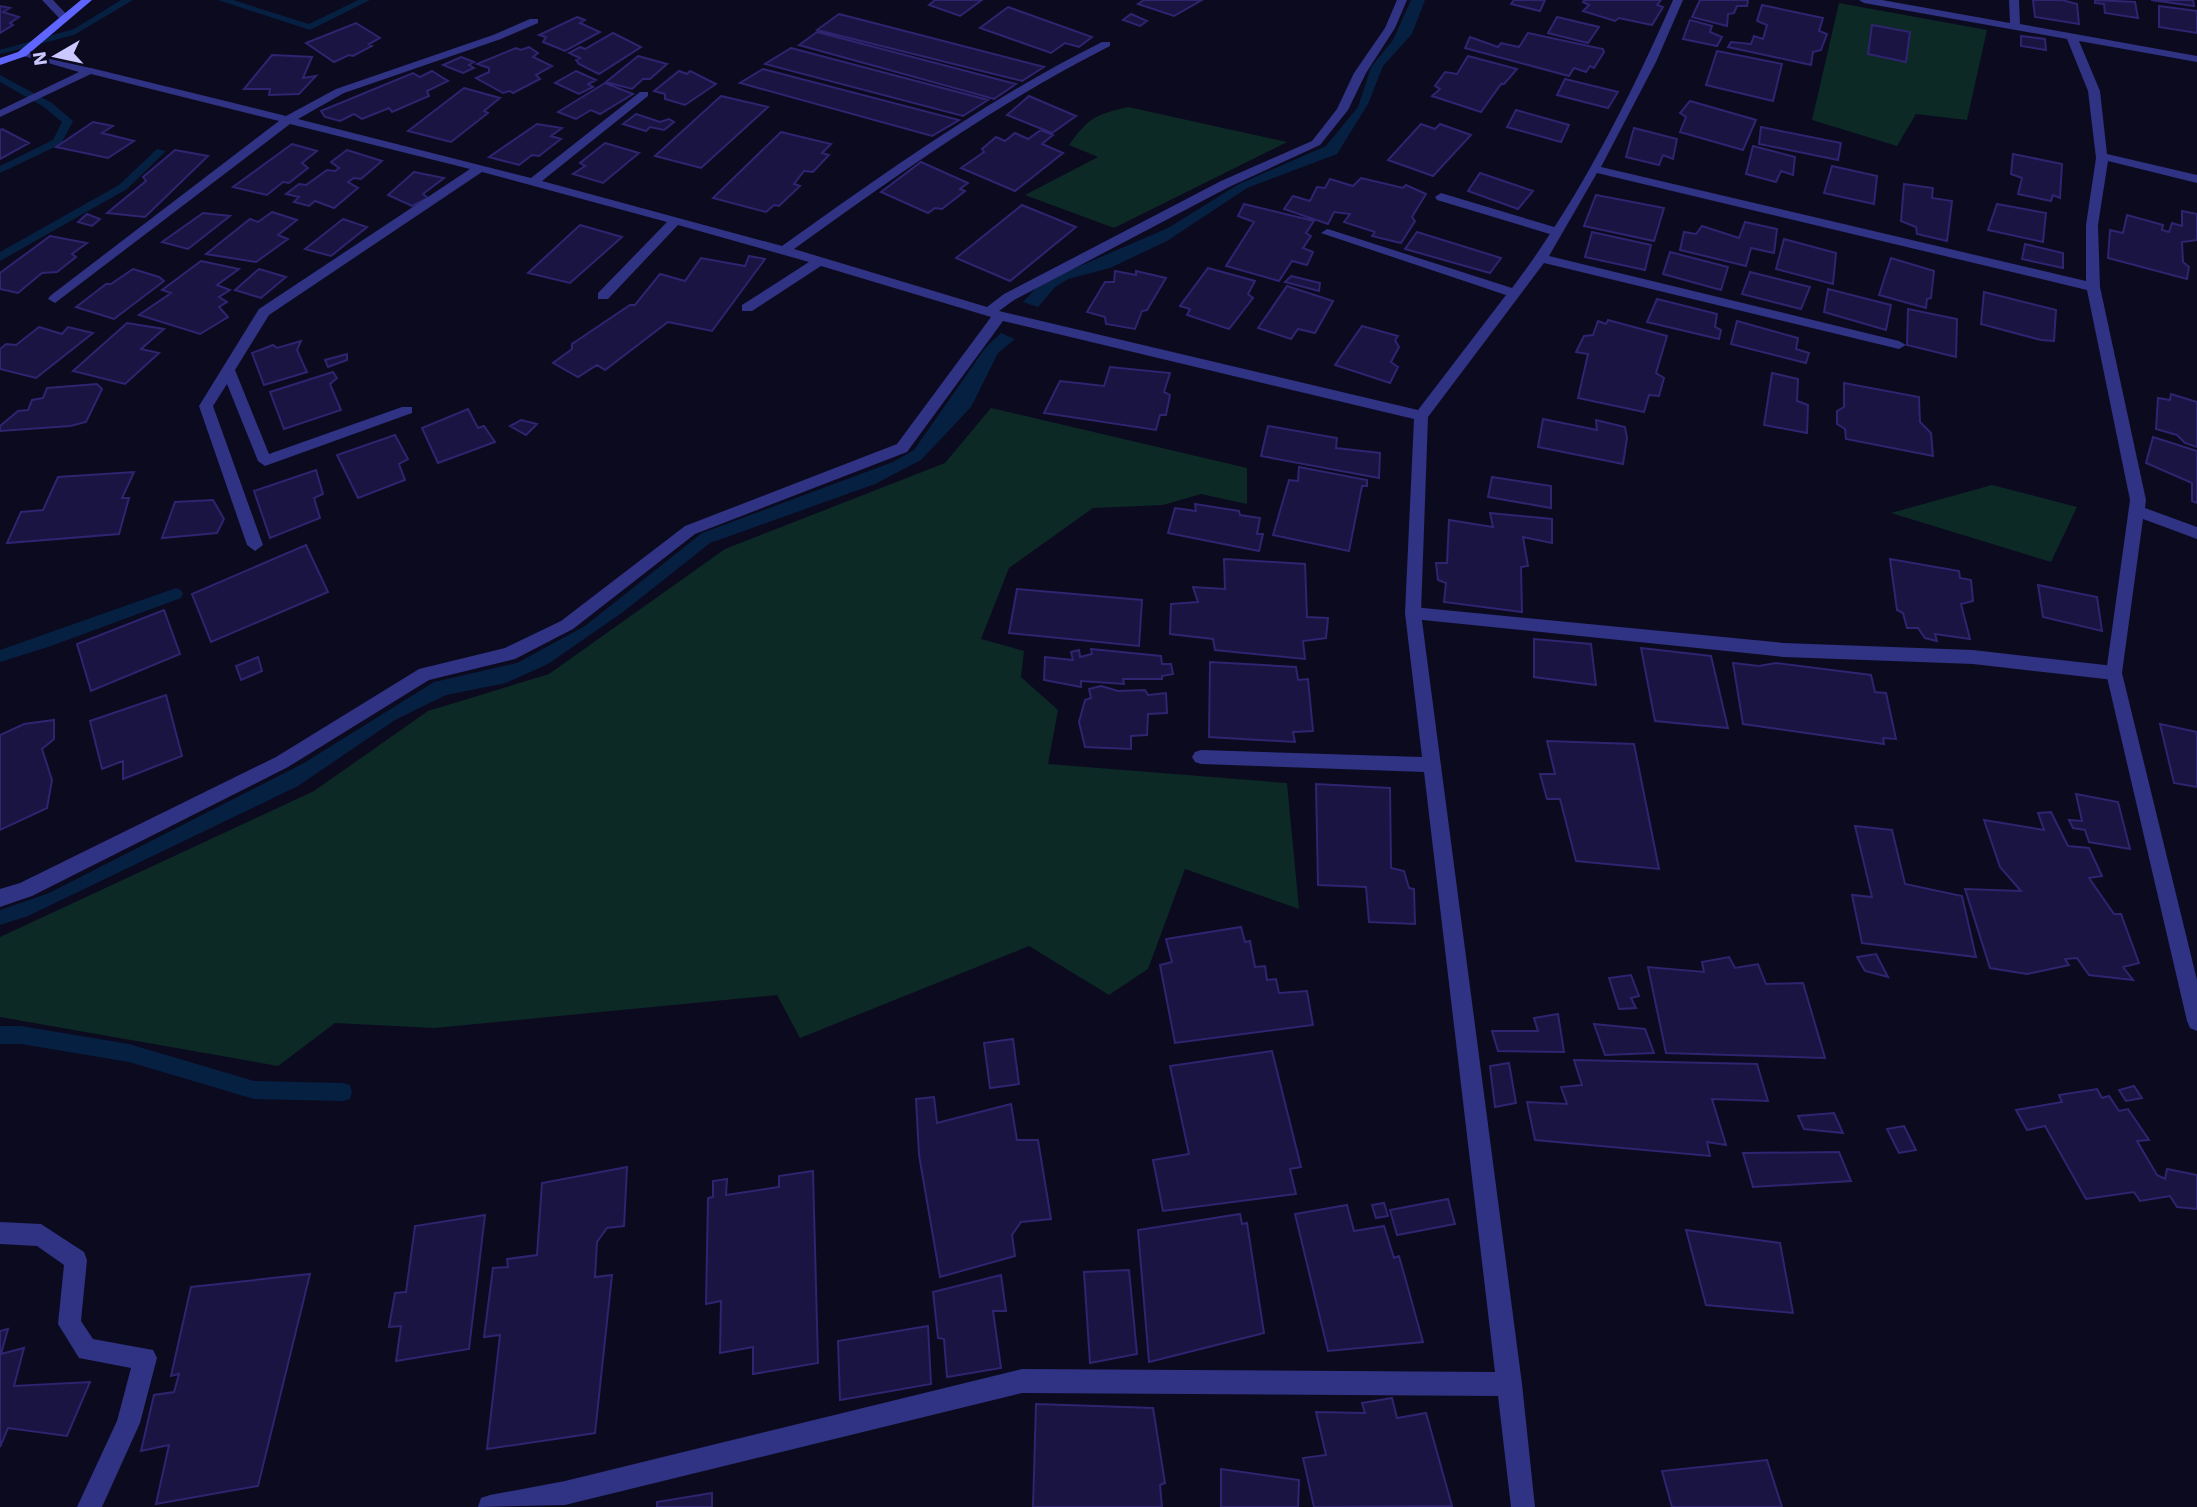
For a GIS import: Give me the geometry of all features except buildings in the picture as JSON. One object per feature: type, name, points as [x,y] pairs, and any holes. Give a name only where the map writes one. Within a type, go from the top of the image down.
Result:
[{"type":"street","points":[[47,0],[65,18]]},
{"type":"street","points":[[0,62],[22,54],[87,0]]},
{"type":"street","points":[[0,898],[25,890],[282,762],[425,674],[509,654],[567,625],[690,530],[902,448],[994,314],[1009,297],[1225,184],[1316,143],[1342,110],[1360,73],[1390,28],[1402,0]]},
{"type":"street","points":[[1523,1507],[1510,1384],[1413,613],[1421,416],[1542,258],[1594,169],[1651,62],[1678,0]]},
{"type":"street","points":[[1864,0],[2197,59]]},
{"type":"street","points":[[2014,0],[2015,26]]},
{"type":"street","points":[[55,299],[288,120],[340,91],[534,22]]},
{"type":"street","points":[[2071,35],[2094,91],[2102,156],[2092,225],[2093,287],[2136,487],[2137,511],[2113,673],[2197,1021]]},
{"type":"street","points":[[785,250],[925,149],[1054,70],[1106,44]]},
{"type":"street","points":[[22,54],[533,182],[785,250],[994,314],[1421,416]]},
{"type":"street","points":[[0,114],[89,71]]},
{"type":"street","points":[[533,182],[644,94]]},
{"type":"street","points":[[2102,156],[2197,180]]},
{"type":"street","points":[[255,545],[206,406],[264,312],[480,168]]},
{"type":"street","points":[[1594,169],[2093,287]]},
{"type":"street","points":[[1441,197],[1557,232]]},
{"type":"street","points":[[603,296],[675,220]]},
{"type":"street","points":[[1327,233],[1515,293]]},
{"type":"street","points":[[1542,258],[1899,345]]},
{"type":"street","points":[[747,308],[820,261]]},
{"type":"street","points":[[228,370],[265,461],[407,410]]},
{"type":"street","points":[[2137,511],[2197,533]]},
{"type":"street","points":[[1413,613],[1784,650],[1973,657],[2113,673]]},
{"type":"street","points":[[1201,757],[1432,765]]},
{"type":"street","points":[[0,1233],[41,1235],[76,1260],[69,1324],[87,1350],[145,1358],[128,1423],[89,1507]]},
{"type":"street","points":[[489,1507],[565,1493],[1021,1381],[1510,1384]]},
{"type":"green space","points":[[1839,3],[1987,30],[1967,120],[1916,114],[1897,146],[1812,120]]},
{"type":"green space","points":[[1128,107],[1287,142],[1114,228],[1025,195],[1098,157],[1069,145],[1094,118]]},
{"type":"green space","points":[[991,408],[1247,468],[1247,504],[1201,494],[1163,505],[1093,508],[1009,568],[981,639],[1024,651],[1021,677],[1058,710],[1048,764],[1287,783],[1299,909],[1185,869],[1148,969],[1109,995],[1029,946],[800,1038],[777,995],[434,1028],[335,1023],[278,1066],[0,1017],[0,937],[314,791],[428,711],[549,674],[725,549],[945,463]]},
{"type":"green space","points":[[1992,485],[2077,507],[2051,562],[1891,513]]},
{"type":"water","points":[[121,0],[133,0],[74,35],[0,54],[0,50],[74,29]]},
{"type":"water","points":[[1411,0],[1425,0],[1412,34],[1383,66],[1368,104],[1337,154],[1247,188],[1167,241],[1110,268],[1068,279],[1055,287],[1038,307],[1023,302],[1036,288],[1052,278],[1168,228],[1239,184],[1326,146],[1358,107],[1371,67],[1393,40]]},
{"type":"water","points":[[1001,333],[1015,339],[998,353],[971,407],[921,460],[875,484],[710,543],[623,612],[548,664],[506,683],[446,695],[395,720],[298,786],[28,916],[0,925],[0,910],[49,893],[304,763],[434,682],[517,663],[585,626],[702,533],[893,462],[914,450],[986,347]]},
{"type":"waterway","points":[[223,0],[310,27],[365,0]]},
{"type":"waterway","points":[[0,78],[48,105],[68,121],[57,142],[0,170]]},
{"type":"waterway","points":[[0,257],[123,187],[161,151]]},
{"type":"waterway","points":[[0,656],[176,594]]},
{"type":"waterway","points":[[0,1035],[21,1035],[129,1053],[254,1090],[343,1092]]}]
